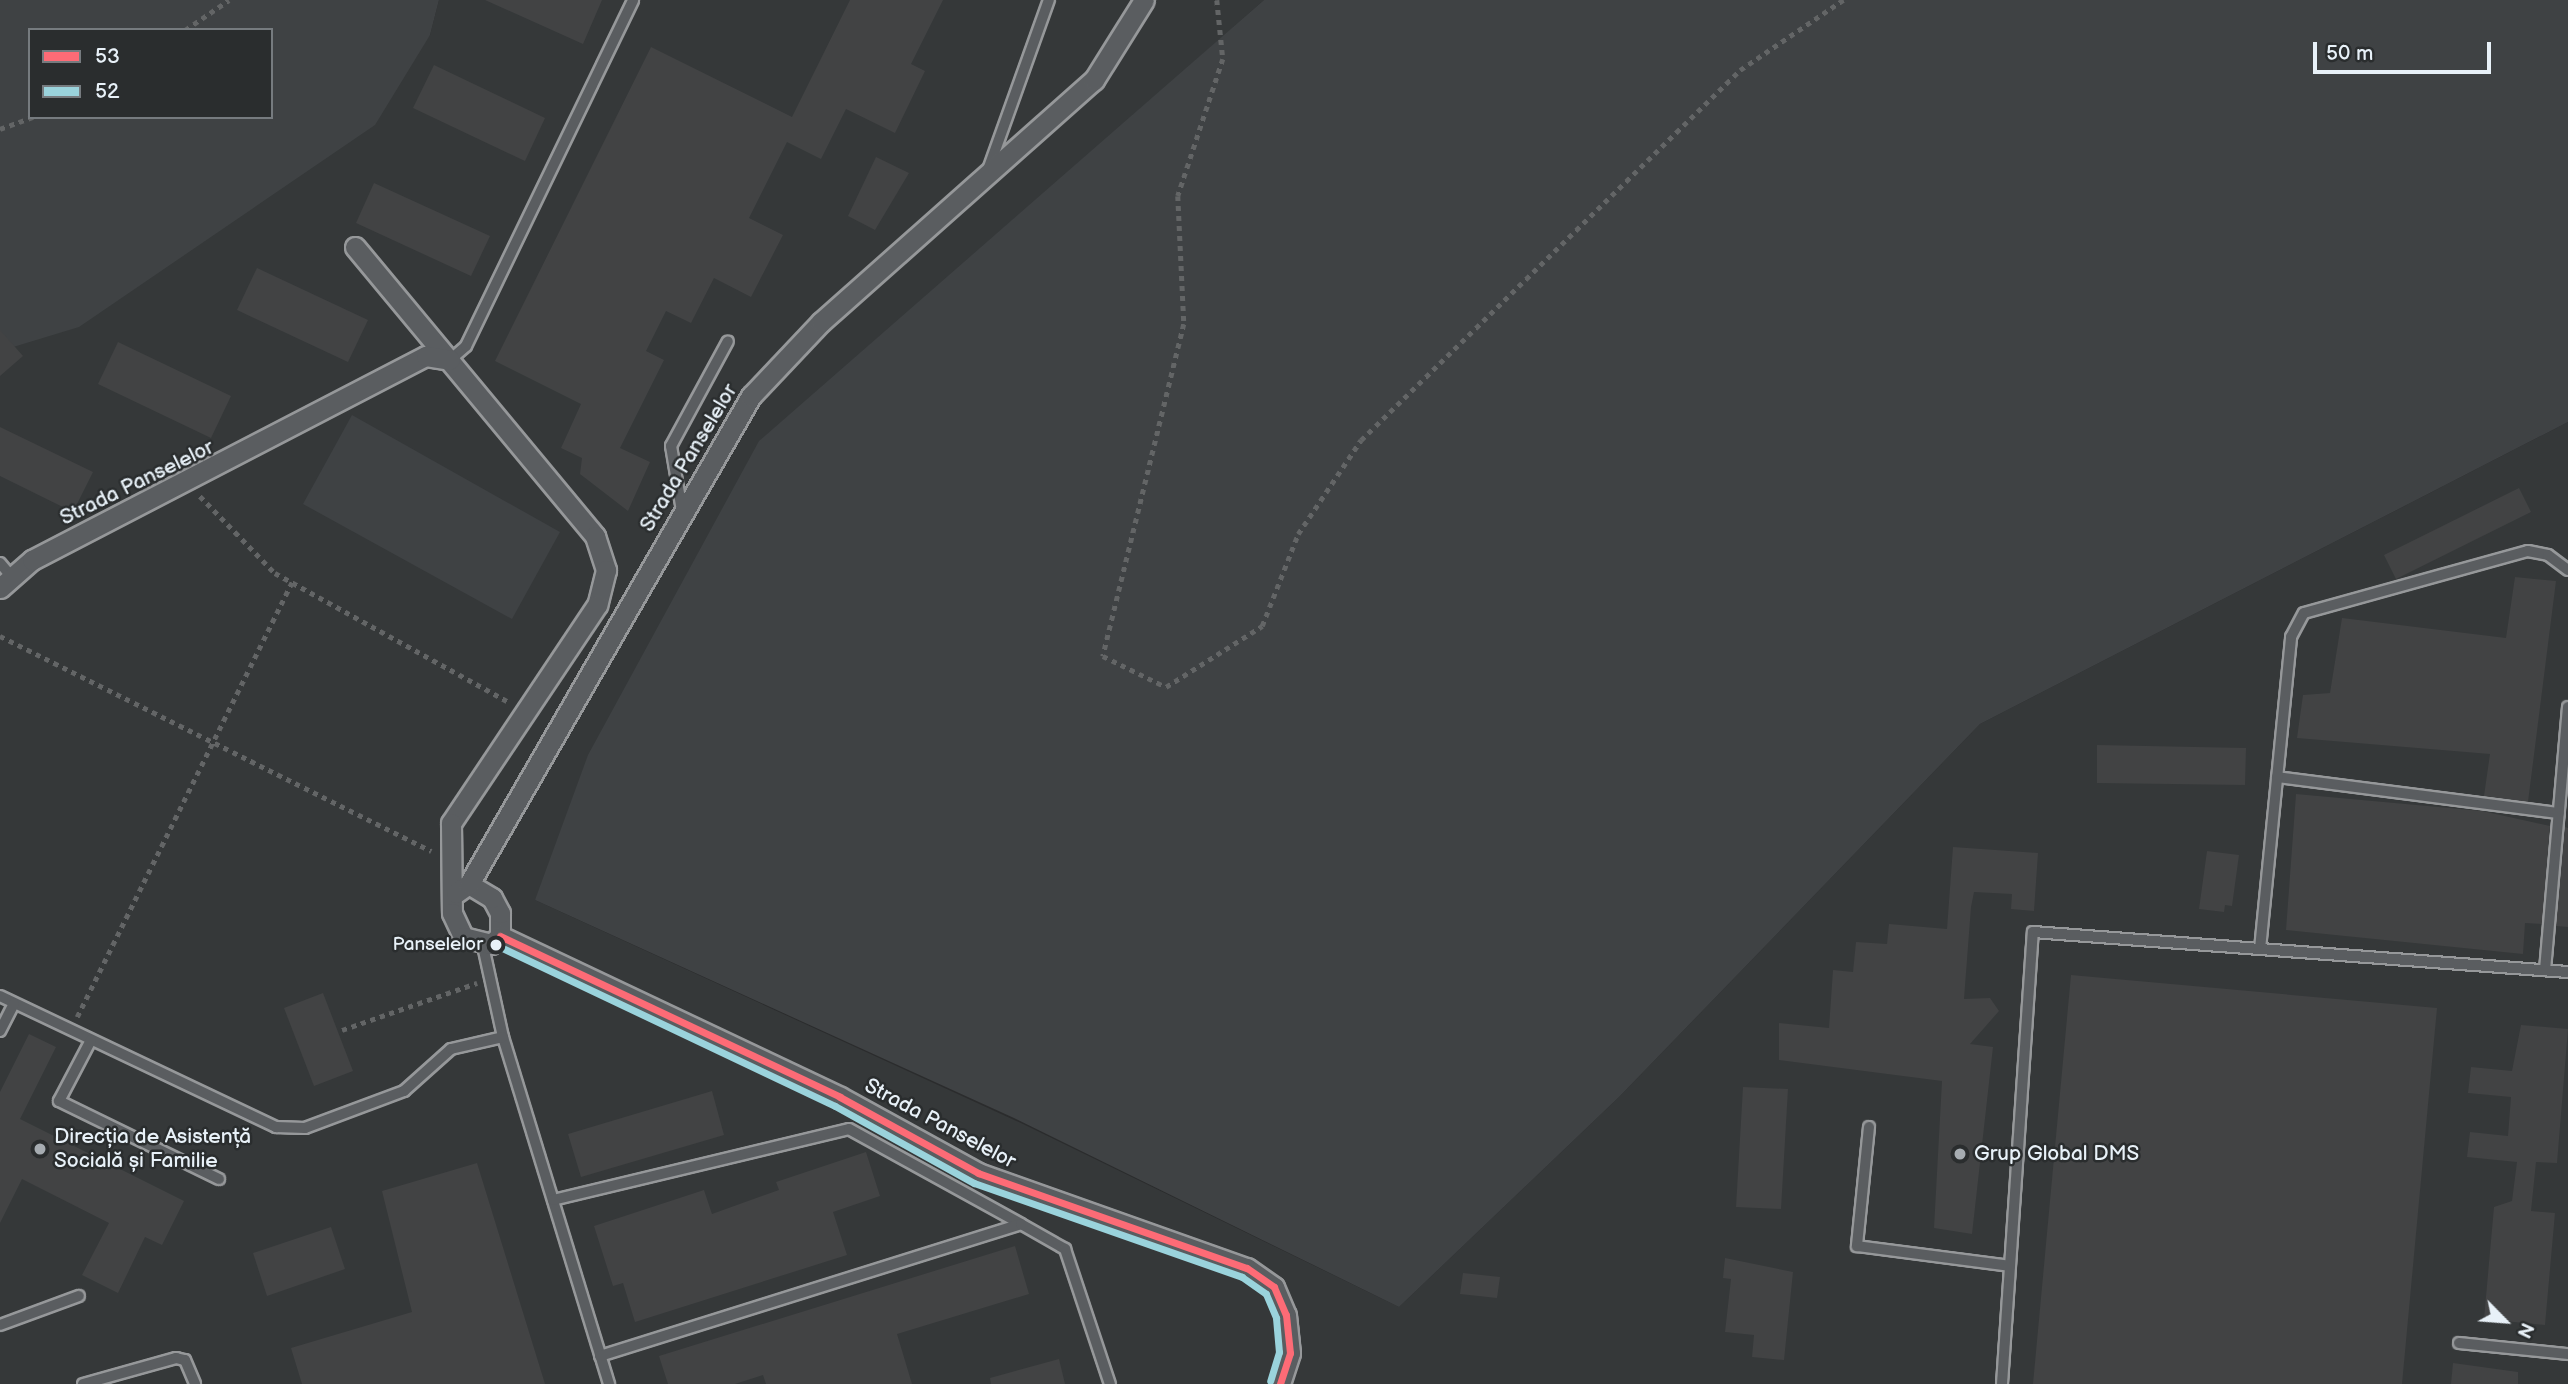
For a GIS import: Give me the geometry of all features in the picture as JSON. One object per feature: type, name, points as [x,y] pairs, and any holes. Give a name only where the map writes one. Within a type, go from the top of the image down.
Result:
[{"type":"street","name":"Strada Panselelor","points":[[1144,0],[1094,80],[821,322],[751,396],[462,889],[452,913],[459,930],[491,941],[830,1092],[978,1173],[1247,1268],[1275,1287],[1286,1315],[1290,1353],[1280,1384]]},
{"type":"street","name":"Strada Panselelor","points":[[355,247],[595,536],[606,570],[597,605],[458,804],[451,823],[452,862],[462,889]]},
{"type":"street","name":"Strada Panselelor","points":[[4,576],[193,481],[426,356],[450,359]]},
{"type":"street","points":[[462,889],[497,905],[491,941]]},
{"type":"lane","points":[[450,359],[466,346],[633,0]]},
{"type":"lane","points":[[984,180],[1049,0]]},
{"type":"lane","points":[[682,512],[671,446],[728,341]]},
{"type":"lane","points":[[2260,949],[2291,637],[2311,607],[2528,551],[2548,555],[2568,570]]},
{"type":"lane","points":[[2545,970],[2568,707]]},
{"type":"lane","points":[[2277,777],[2559,813]]},
{"type":"lane","points":[[2002,1384],[2034,932],[2568,972]]},
{"type":"lane","points":[[491,941],[488,979],[503,1037],[609,1384]]},
{"type":"lane","points":[[0,996],[247,1116],[276,1127],[305,1128],[404,1091],[451,1049],[503,1037]]},
{"type":"lane","points":[[0,1031],[14,1003]]},
{"type":"lane","points":[[91,1040],[59,1101],[219,1179]]},
{"type":"lane","points":[[1869,1127],[1857,1246],[2010,1266]]},
{"type":"lane","points":[[554,1200],[849,1129],[1065,1249],[1110,1384]]},
{"type":"lane","points":[[600,1356],[1020,1224]]},
{"type":"lane","points":[[0,1325],[79,1296]]},
{"type":"lane","points":[[2459,1343],[2568,1354]]},
{"type":"lane","points":[[83,1384],[176,1359],[186,1360],[195,1384]]},
{"type":"path","points":[[188,28],[229,0]]},
{"type":"path","points":[[1217,0],[1223,59],[1178,196],[1184,324],[1103,656],[1166,687],[1262,626],[1298,534],[1361,440],[1740,70],[1843,0]]},
{"type":"path","points":[[0,129],[28,119]]},
{"type":"path","points":[[193,481],[247,544],[292,582],[524,710]]},
{"type":"path","points":[[71,1030],[292,582]]},
{"type":"path","points":[[0,636],[452,862]]},
{"type":"path","points":[[342,1030],[488,979]]},
{"type":"shaded area","points":[[0,0],[439,0],[430,35],[375,125],[79,327],[0,351]]},
{"type":"shaded area","points":[[439,0],[1264,0],[1035,202],[535,900],[1023,1124],[1399,1307],[1620,1096],[1980,724],[2568,422],[2568,1384],[0,1384],[0,351],[430,35]]},
{"type":"shaded area","points":[[1264,0],[2568,0],[2568,422],[1980,724],[1620,1096],[1399,1307],[1014,1118],[535,900],[588,755],[759,441]]},
{"type":"shaded area","points":[[352,415],[560,532],[512,619],[303,504]]},
{"type":"building","points":[[485,0],[602,0],[583,44]]},
{"type":"building","points":[[850,0],[943,0],[911,64],[925,71],[895,133],[846,109],[821,159],[787,142],[749,218],[783,235],[751,297],[714,278],[691,323],[666,311],[646,351],[664,360],[620,448],[650,462],[628,511],[580,474],[582,458],[561,448],[581,404],[495,361],[651,47],[792,117]]},
{"type":"building","points":[[434,65],[545,118],[525,161],[413,108]]},
{"type":"building","points":[[876,157],[909,173],[875,230],[848,216]]},
{"type":"building","points":[[374,183],[490,236],[471,276],[356,223]]},
{"type":"building","points":[[257,268],[368,320],[348,362],[237,310]]},
{"type":"building","points":[[0,330],[23,356],[0,376]]},
{"type":"building","points":[[118,342],[231,396],[211,438],[98,384]]},
{"type":"building","points":[[0,427],[93,472],[73,512],[0,476]]},
{"type":"building","points":[[2519,488],[2531,512],[2396,579],[2384,555]]},
{"type":"building","points":[[2515,577],[2556,581],[2528,802],[2484,796],[2490,754],[2297,738],[2303,695],[2330,693],[2342,618],[2506,638]]},
{"type":"building","points":[[2097,745],[2246,748],[2245,785],[2097,783]]},
{"type":"building","points":[[2296,794],[2482,811],[2550,826],[2542,924],[2525,923],[2523,954],[2286,930]]},
{"type":"building","points":[[2565,827],[2568,828],[2568,927],[2556,926]]},
{"type":"building","points":[[1953,847],[2038,853],[2034,911],[2011,909],[2012,894],[1974,892],[1971,907],[1964,999],[1990,998],[1999,1011],[1970,1044],[1993,1047],[1972,1234],[1934,1228],[1942,1081],[1779,1060],[1779,1023],[1829,1028],[1833,970],[1853,972],[1856,942],[1887,944],[1889,924],[1947,929]]},
{"type":"building","points":[[2207,851],[2239,855],[2232,906],[2225,905],[2224,912],[2199,909]]},
{"type":"building","points":[[2071,975],[2437,1008],[2402,1384],[2033,1384]]},
{"type":"building","points":[[323,993],[353,1071],[314,1086],[284,1008]]},
{"type":"building","points":[[2521,1025],[2568,1029],[2557,1163],[2536,1162],[2531,1211],[2555,1213],[2545,1325],[2484,1319],[2494,1207],[2512,1201],[2517,1162],[2467,1157],[2470,1132],[2508,1136],[2511,1097],[2468,1093],[2471,1067],[2512,1071]]},
{"type":"building","name":"Direcția de Asistență Socială și Familie","points":[[29,1034],[56,1047],[20,1119],[184,1201],[162,1245],[145,1237],[118,1293],[82,1275],[109,1223],[22,1179],[0,1223],[0,1092]]},
{"type":"building","points":[[1743,1087],[1788,1089],[1781,1209],[1736,1207]]},
{"type":"building","points":[[712,1091],[724,1135],[581,1177],[568,1134]]},
{"type":"building","points":[[866,1152],[880,1196],[833,1212],[847,1255],[635,1322],[623,1283],[613,1286],[594,1226],[704,1190],[712,1214],[779,1190],[776,1182]]},
{"type":"building","points":[[477,1163],[545,1384],[302,1384],[291,1348],[412,1312],[382,1191]]},
{"type":"building","points":[[331,1227],[345,1269],[267,1296],[253,1253]]},
{"type":"building","points":[[1015,1246],[1029,1294],[897,1334],[912,1384],[766,1384],[763,1375],[735,1384],[668,1384],[659,1356]]},
{"type":"building","points":[[1725,1258],[1793,1272],[1784,1360],[1752,1357],[1754,1335],[1725,1332],[1731,1279],[1723,1278]]},
{"type":"building","points":[[1463,1273],[1500,1277],[1497,1298],[1460,1294]]},
{"type":"building","points":[[1059,1359],[1065,1384],[991,1384],[990,1378]]},
{"type":"building","points":[[2453,1363],[2518,1372],[2518,1384],[2451,1384]]},
{"type":"transit line","name":"53","points":[[500,936],[840,1097],[978,1173],[1247,1268],[1274,1287],[1286,1315],[1290,1353],[1280,1384]]},
{"type":"transit line","name":"52","points":[[496,945],[835,1106],[974,1183],[1242,1277],[1266,1294],[1276,1318],[1279,1352],[1270,1381]]},
{"type":"place","name":"Panselelor","points":[[496,945]]},
{"type":"place","name":"Direcția de Asistență Socială și Familie","points":[[40,1149]]},
{"type":"place","name":"Grup Global DMS","points":[[1960,1154]]}]
